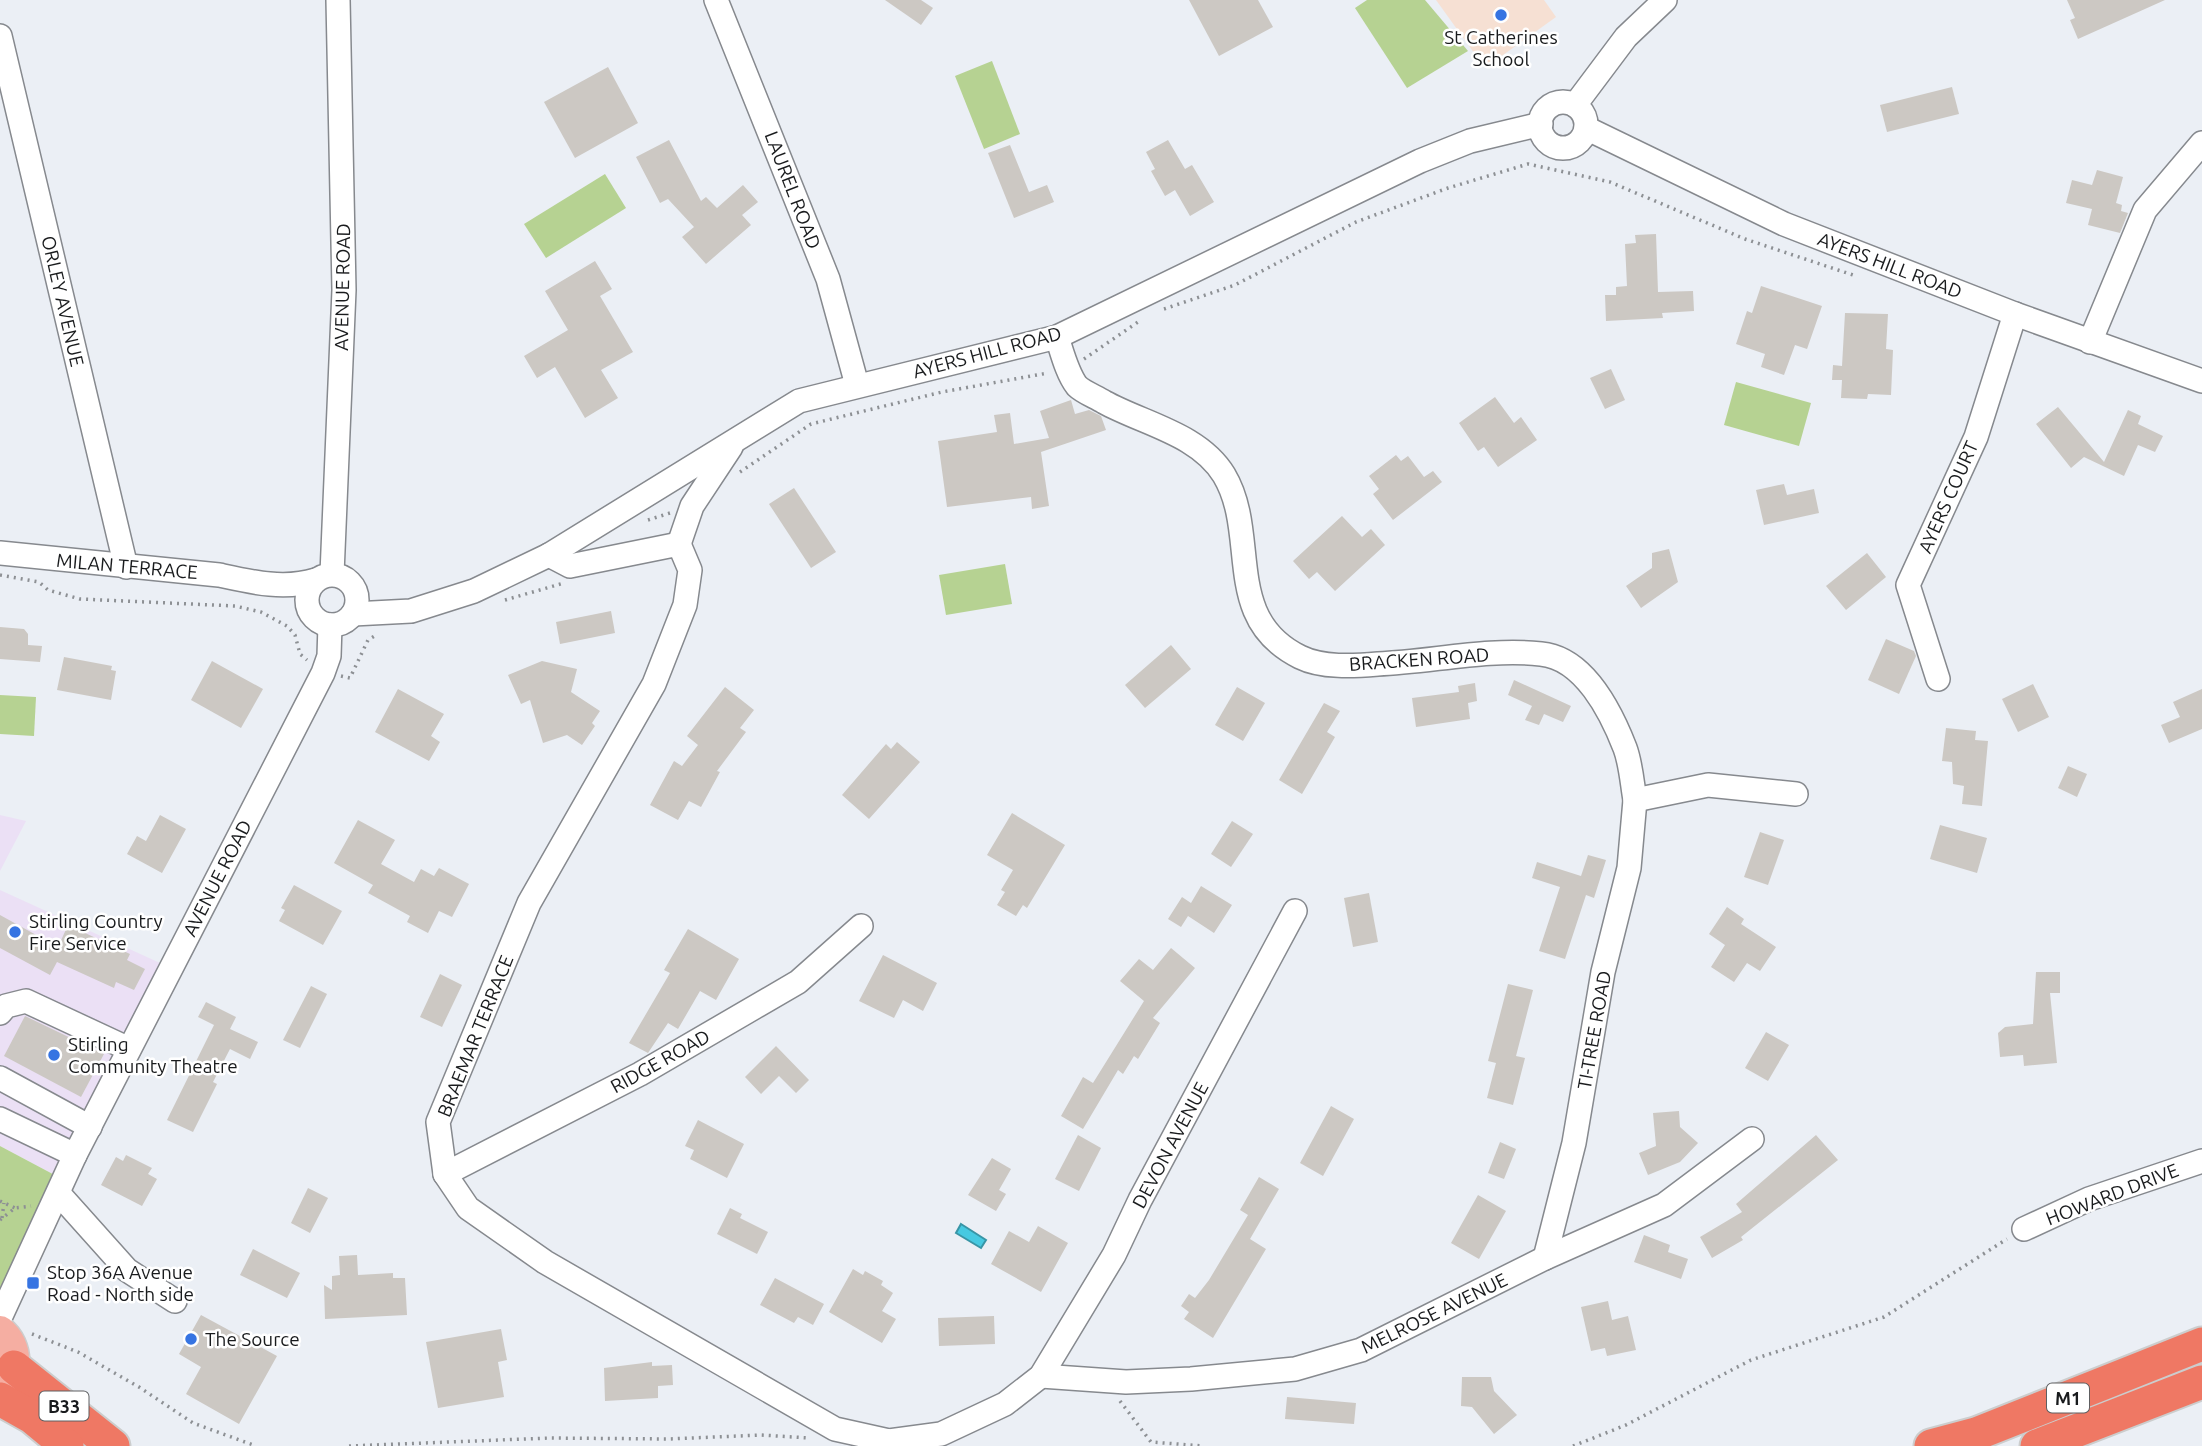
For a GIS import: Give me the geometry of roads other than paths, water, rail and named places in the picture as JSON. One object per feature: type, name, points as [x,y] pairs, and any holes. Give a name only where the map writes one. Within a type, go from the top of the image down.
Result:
[{"type":"highway","name":"M1","points":[[1931,1446],[1976,1434],[2202,1344]]},
{"type":"highway","name":"B33","points":[[7,1379],[113,1446]]},
{"type":"highway","name":"M1","points":[[2037,1446],[2202,1382]]},
{"type":"highway","name":"B33","points":[[0,1399],[32,1417],[67,1446]]},
{"type":"main road","name":"B33","points":[[0,1321],[11,1344],[7,1379]]},
{"type":"street","name":"AVENUE ROAD","points":[[324,577],[344,290],[338,0]]},
{"type":"street","name":"LAUREL ROAD","points":[[716,0],[828,279],[857,385]]},
{"type":"street","points":[[1575,105],[1626,37],[1665,0]]},
{"type":"street","name":"ORLEY AVENUE","points":[[0,36],[126,567]]},
{"type":"street","points":[[1560,102],[1575,105],[1584,115],[1586,128],[1583,135],[1572,145],[1558,147],[1545,138],[1541,124],[1542,116],[1560,102]]},
{"type":"street","name":"AYERS HILL ROAD","points":[[353,614],[411,611],[474,591],[549,555],[799,401],[1057,337],[1420,162],[1470,141],[1541,124]]},
{"type":"street","name":"AYERS HILL ROAD","points":[[1586,128],[1784,224],[2015,314],[2202,382]]},
{"type":"street","points":[[2090,342],[2145,210],[2202,143]]},
{"type":"street","name":"AYERS COURT","points":[[1938,679],[1908,585],[1976,436],[2015,314]]},
{"type":"street","name":"BRACKEN ROAD","points":[[1057,337],[1078,387],[1130,416],[1191,441],[1224,475],[1242,527],[1243,570],[1253,607],[1264,629],[1300,657],[1346,666],[1487,654],[1544,654],[1577,669],[1605,707],[1626,750],[1635,800]]},
{"type":"street","points":[[549,555],[570,566],[679,544],[692,506],[737,439]]},
{"type":"street","name":"BRAEMAR TERRACE","points":[[679,544],[690,570],[685,605],[654,684],[529,903],[438,1122],[445,1174],[468,1208],[545,1262],[835,1429],[889,1441],[941,1434],[1005,1404],[1041,1376]]},
{"type":"street","name":"MILAN TERRACE","points":[[0,553],[219,575],[254,583],[296,585],[324,577]]},
{"type":"street","points":[[324,577],[348,580],[354,587],[357,595],[353,614],[347,620],[330,625],[322,623],[310,612],[307,595],[324,577]]},
{"type":"street","name":"MILAN TERRACE","points":[[254,583],[310,612]]},
{"type":"street","name":"AYERS HILL ROAD","points":[[354,587],[384,598],[445,601]]},
{"type":"street","name":"AVENUE ROAD","points":[[0,1321],[75,1155],[323,673],[329,656],[330,625]]},
{"type":"street","points":[[1635,800],[1708,785],[1796,794]]},
{"type":"street","name":"TI-TREE ROAD","points":[[1545,1258],[1574,1143],[1603,972],[1629,868],[1635,800]]},
{"type":"street","name":"DEVON AVENUE","points":[[1041,1376],[1114,1255],[1140,1200],[1295,911]]},
{"type":"street","name":"RIDGE ROAD","points":[[445,1174],[640,1074],[798,982],[860,926]]},
{"type":"street","points":[[1,1012],[17,1001],[26,1001],[129,1049]]},
{"type":"street","points":[[0,1078],[90,1127]]},
{"type":"street","points":[[0,1119],[75,1155]]},
{"type":"street","name":"MELROSE AVENUE","points":[[1041,1376],[1126,1382],[1296,1369],[1361,1350],[1545,1258],[1664,1205],[1752,1139]]},
{"type":"street","name":"HOWARD DRIVE","points":[[2024,1229],[2089,1199],[2202,1161]]},
{"type":"street","points":[[59,1194],[127,1270],[174,1301]]},
{"type":"water","points":[[961,1224],[986,1240],[981,1248],[956,1233]]},
{"type":"place","name":"St Catherines School","points":[[1501,15]]},
{"type":"place","name":"Stirling Country Fire Service","points":[[15,932]]},
{"type":"place","name":"Stirling Community Theatre","points":[[54,1055]]},
{"type":"place","name":"Stop 36A Avenue Road - North side","points":[[33,1283]]},
{"type":"place","name":"The Source","points":[[191,1339]]}]
